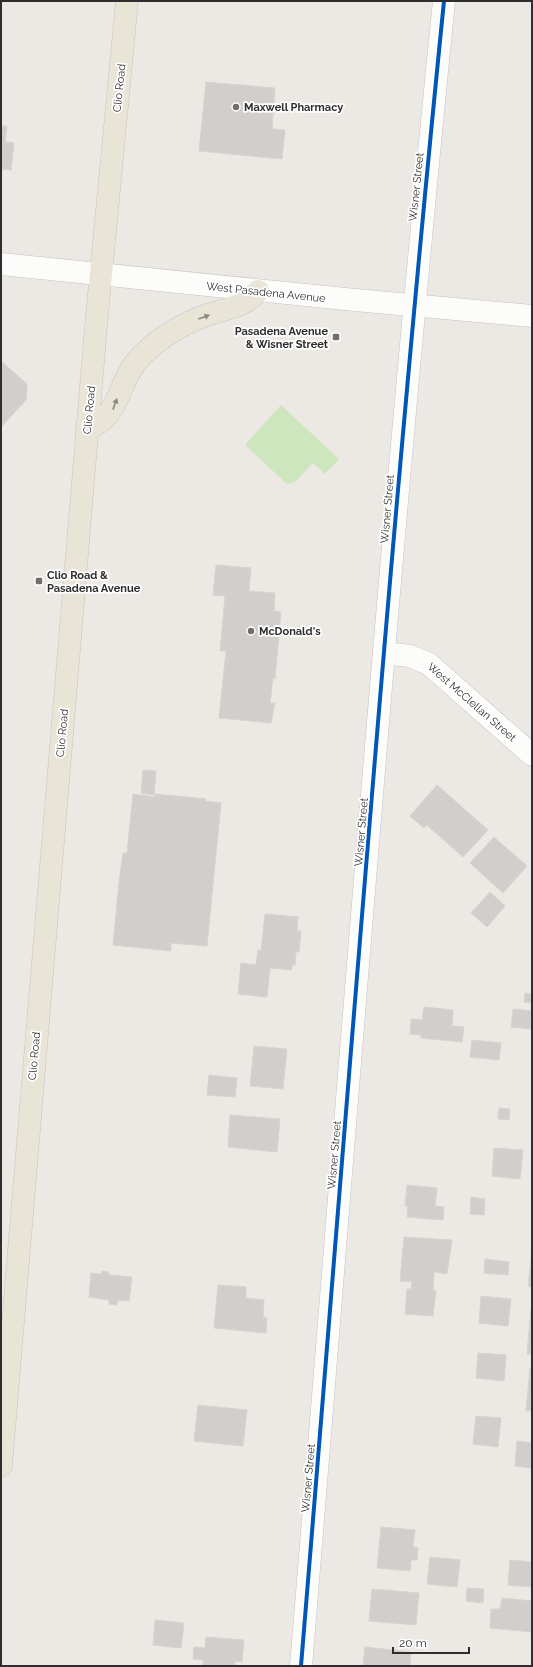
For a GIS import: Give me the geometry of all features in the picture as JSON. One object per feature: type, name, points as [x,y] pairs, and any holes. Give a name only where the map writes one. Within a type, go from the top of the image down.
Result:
[{"type":"main road","name":"Clio Road","points":[[1,1466],[100,274],[127,1]]},
{"type":"main road","points":[[87,428],[100,423],[109,416],[127,375],[152,346],[170,333],[191,322],[245,303],[258,291]]},
{"type":"street","name":"Wisner Street","points":[[301,1666],[384,653],[414,306],[444,1]]},
{"type":"street","name":"West Pasadena Avenue","points":[[1,264],[258,291],[532,316]]},
{"type":"street","name":"West McClellan Street","points":[[384,653],[410,656],[429,664],[532,755]]},
{"type":"green space","points":[[281,405],[339,459],[325,474],[313,463],[295,482],[287,484],[245,445]]},
{"type":"building","points":[[206,82],[275,88],[272,129],[285,130],[282,159],[199,151]]},
{"type":"building","points":[[1,126],[7,126],[5,142],[14,143],[11,170],[2,169],[1,180]]},
{"type":"building","points":[[1,361],[27,384],[26,400],[1,427]]},
{"type":"building","name":"McDonald's","points":[[216,565],[251,568],[249,591],[275,593],[274,611],[281,612],[275,679],[273,678],[270,703],[275,703],[271,723],[219,718],[226,651],[220,651],[225,596],[213,595]]},
{"type":"building","points":[[143,770],[156,771],[154,795],[141,793]]},
{"type":"building","points":[[437,785],[488,830],[463,857],[427,825],[424,828],[410,816]]},
{"type":"building","points":[[133,794],[155,797],[155,794],[206,799],[205,801],[221,803],[207,946],[171,943],[171,951],[113,945],[119,882],[123,853],[127,853]]},
{"type":"building","points":[[494,837],[527,866],[503,893],[470,863]]},
{"type":"building","points":[[490,892],[505,906],[487,927],[471,913]]},
{"type":"building","points":[[265,914],[298,917],[297,931],[301,931],[299,952],[296,952],[295,965],[292,965],[291,970],[270,968],[267,997],[238,994],[241,963],[256,965],[258,950],[261,951]]},
{"type":"building","points":[[525,993],[532,994],[532,1003],[524,1002]]},
{"type":"building","points":[[424,1007],[453,1010],[452,1026],[464,1027],[462,1042],[421,1038],[421,1035],[410,1034],[411,1019],[422,1020]]},
{"type":"building","points":[[513,1009],[532,1011],[532,1029],[511,1027]]},
{"type":"building","points":[[472,1040],[501,1043],[499,1060],[470,1057]]},
{"type":"building","points":[[254,1046],[287,1049],[283,1089],[250,1086]]},
{"type":"building","points":[[209,1075],[237,1078],[235,1097],[207,1095]]},
{"type":"building","points":[[499,1108],[510,1109],[509,1120],[498,1119]]},
{"type":"building","points":[[230,1115],[280,1119],[277,1152],[228,1147]]},
{"type":"building","points":[[494,1148],[523,1150],[520,1179],[492,1176]]},
{"type":"building","points":[[407,1185],[437,1188],[435,1206],[444,1207],[443,1220],[407,1217],[408,1206],[405,1206]]},
{"type":"building","points":[[471,1197],[485,1199],[484,1215],[470,1214]]},
{"type":"building","points":[[404,1237],[452,1240],[447,1274],[434,1272],[433,1291],[436,1291],[433,1316],[405,1314],[407,1289],[411,1289],[412,1282],[400,1281]]},
{"type":"building","points":[[532,1250],[532,1287],[528,1286]]},
{"type":"building","points":[[485,1259],[509,1262],[508,1275],[484,1273]]},
{"type":"building","points":[[102,1271],[109,1272],[109,1275],[132,1277],[129,1301],[118,1300],[117,1305],[109,1304],[109,1300],[89,1297],[91,1273],[101,1274]]},
{"type":"building","points":[[218,1285],[246,1287],[246,1298],[264,1300],[263,1317],[267,1318],[266,1333],[214,1328]]},
{"type":"building","points":[[481,1296],[511,1299],[508,1326],[479,1323]]},
{"type":"building","points":[[531,1309],[532,1354],[527,1354]]},
{"type":"building","points":[[478,1353],[506,1355],[504,1381],[476,1378]]},
{"type":"building","points":[[530,1368],[532,1368],[532,1411],[526,1411]]},
{"type":"building","points":[[198,1405],[247,1410],[243,1446],[194,1441]]},
{"type":"building","points":[[476,1416],[501,1418],[498,1447],[473,1444]]},
{"type":"building","points":[[517,1441],[532,1443],[532,1468],[515,1466]]},
{"type":"building","points":[[381,1527],[415,1530],[413,1547],[418,1548],[417,1560],[411,1560],[410,1571],[377,1568]]},
{"type":"building","points":[[430,1557],[460,1560],[457,1587],[427,1584]]},
{"type":"building","points":[[510,1560],[532,1562],[532,1587],[508,1585]]},
{"type":"building","points":[[467,1588],[484,1589],[483,1603],[466,1601]]},
{"type":"building","points":[[372,1589],[419,1593],[416,1625],[369,1621]]},
{"type":"building","points":[[502,1598],[532,1601],[532,1632],[490,1628],[491,1609],[500,1609]]},
{"type":"building","points":[[155,1620],[184,1623],[181,1648],[153,1645]]},
{"type":"building","points":[[206,1637],[244,1640],[242,1662],[235,1661],[235,1666],[203,1666],[203,1660],[193,1659],[194,1647],[205,1648]]},
{"type":"building","points":[[365,1647],[411,1652],[410,1666],[363,1666]]},
{"type":"cycle path","points":[[301,1666],[386,625],[404,417],[444,1]]},
{"type":"place","name":"Maxwell Pharmacy","points":[[236,107]]},
{"type":"place","name":"Pasadena Avenue & Wisner Street","points":[[336,337]]},
{"type":"place","name":"Clio Road & Pasadena Avenue","points":[[39,581]]},
{"type":"place","name":"McDonald's","points":[[251,631]]}]
